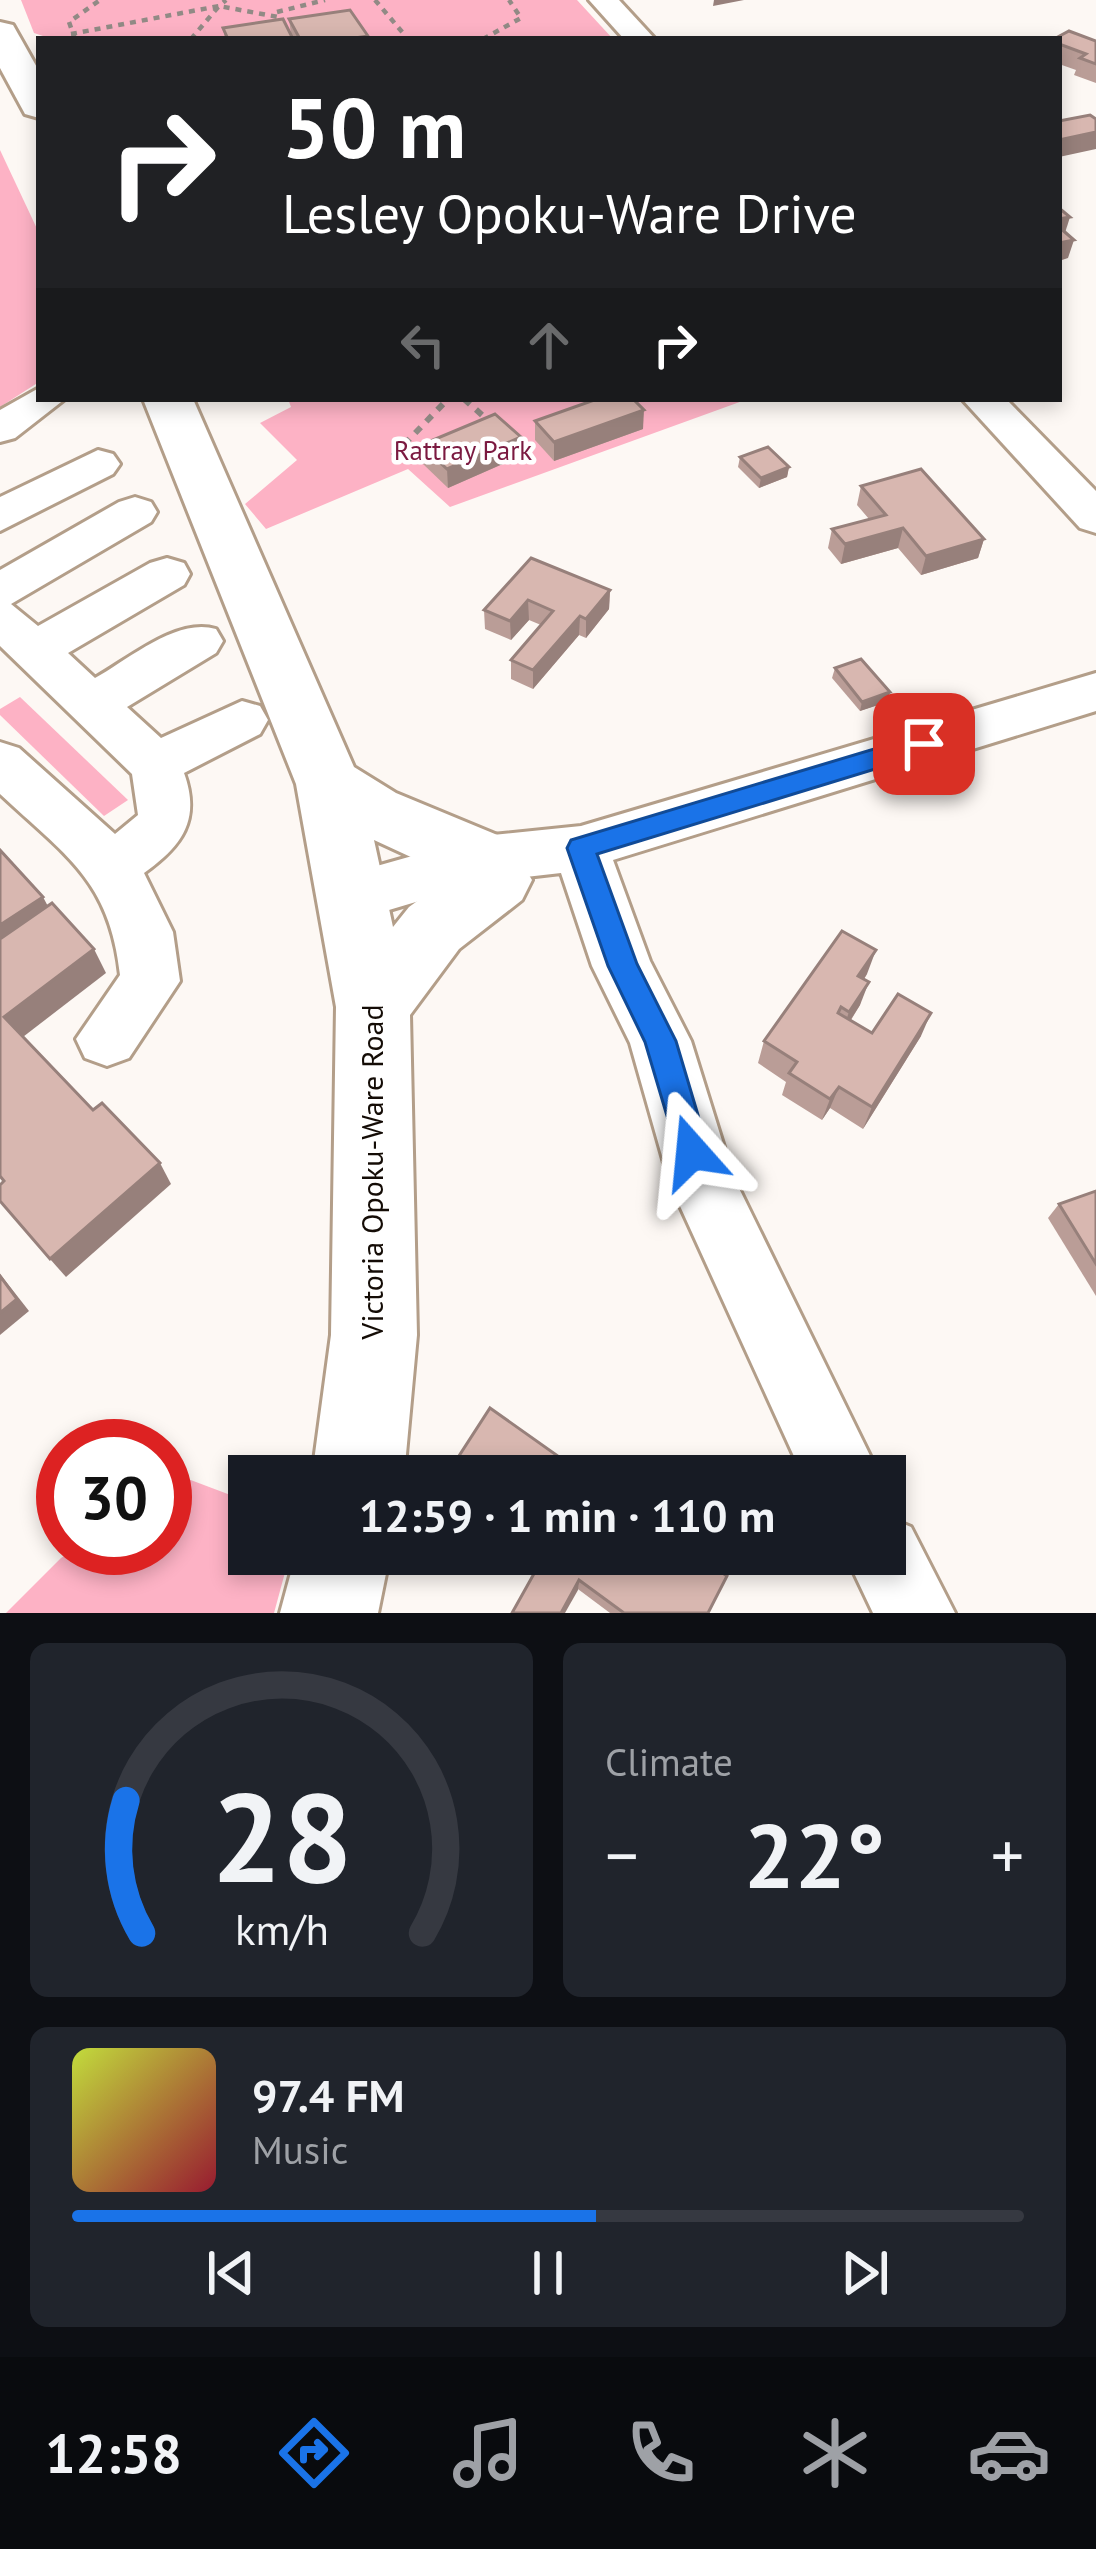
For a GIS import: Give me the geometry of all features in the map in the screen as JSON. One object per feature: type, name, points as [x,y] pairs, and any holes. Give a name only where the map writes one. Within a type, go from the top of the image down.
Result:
[{"type":"main road","points":[[0,33],[36,100]]},
{"type":"main road","name":"Victoria Opoku-Ware Road","points":[[168,402],[329,784],[361,946],[377,1168],[374,1335],[360,1455]]},
{"type":"main road","points":[[329,784],[373,811],[529,860]]},
{"type":"main road","points":[[361,946],[434,928],[529,860]]},
{"type":"main road","points":[[329,1613],[338,1575]]},
{"type":"street","points":[[603,0],[637,36]]},
{"type":"street","points":[[0,429],[40,402]]},
{"type":"street","points":[[986,402],[1096,518]]},
{"type":"street","points":[[0,516],[98,464]]},
{"type":"street","points":[[0,591],[135,512]]},
{"type":"street","points":[[112,865],[160,832],[167,820],[166,794],[154,764],[17,634],[167,574]]},
{"type":"street","points":[[91,704],[200,641]]},
{"type":"street","points":[[361,946],[529,860],[1096,692]]},
{"type":"street","points":[[154,764],[242,720]]},
{"type":"street","points":[[0,762],[112,865],[144,932],[150,982],[107,1039]]},
{"type":"street","points":[[529,860],[622,966],[660,1041],[703,1184],[832,1455]]},
{"type":"street","points":[[895,1575],[915,1613]]},
{"type":"path","points":[[100,0],[69,22],[73,36],[219,6],[278,14],[325,0]]},
{"type":"path","points":[[194,36],[226,0]]},
{"type":"path","points":[[271,0],[282,26]]},
{"type":"path","points":[[375,0],[402,36]]},
{"type":"path","points":[[488,36],[521,18],[509,0]]},
{"type":"path","points":[[393,456],[445,402]]},
{"type":"path","points":[[467,402],[494,426]]},
{"type":"path","points":[[416,433],[432,446]]},
{"type":"green space","points":[[21,0],[577,0],[610,36],[43,36],[34,33]]},
{"type":"green space","points":[[0,150],[36,227],[36,384],[0,407]]},
{"type":"green space","name":"Rattray Park","points":[[289,402],[740,402],[450,507],[408,469],[266,529],[245,504],[297,460],[260,423],[291,407]]},
{"type":"green space","points":[[20,697],[128,800],[104,816],[0,715],[0,709]]},
{"type":"green space","points":[[192,1481],[228,1494],[228,1575],[284,1575],[274,1613],[6,1613],[44,1575],[192,1575]]},
{"type":"building","points":[[350,10],[368,36],[298,36],[289,19]]},
{"type":"building","points":[[283,19],[292,36],[227,36],[223,28]]},
{"type":"building","points":[[1069,31],[1096,41],[1096,64],[1080,58],[1086,54],[1062,45],[1060,36]]},
{"type":"building","points":[[1090,115],[1096,119],[1096,132],[1062,139],[1062,120]]},
{"type":"building","points":[[589,402],[636,402],[644,410],[554,442],[535,421]]},
{"type":"building","points":[[495,414],[521,437],[447,469],[421,445]]},
{"type":"building","points":[[768,447],[789,467],[761,478],[740,457]]},
{"type":"building","points":[[921,469],[984,539],[926,556],[903,528],[845,544],[832,529],[886,515],[861,486]]},
{"type":"building","points":[[531,558],[610,590],[533,670],[511,660],[553,611],[528,600],[510,621],[484,610]]},
{"type":"building","points":[[861,659],[890,692],[862,702],[835,668]]},
{"type":"building","points":[[0,850],[43,897],[0,925]]},
{"type":"building","points":[[52,903],[94,949],[4,1017],[93,1110],[102,1103],[160,1163],[50,1259],[0,1201],[4,1181],[0,1176],[0,939]]},
{"type":"building","points":[[842,931],[876,950],[858,976],[869,982],[849,1012],[841,1007],[838,1013],[872,1033],[898,994],[931,1013],[872,1107],[839,1087],[830,1099],[789,1073],[797,1062],[764,1041]]},
{"type":"building","points":[[1096,1191],[1096,1264],[1059,1204]]},
{"type":"building","points":[[0,1276],[17,1299],[0,1313]]},
{"type":"building","points":[[490,1408],[556,1455],[460,1455]]},
{"type":"building","points":[[533,1575],[727,1576],[708,1613],[624,1613],[579,1580],[561,1613],[512,1613]]},
{"type":"route","points":[[692,1152],[660,1041],[622,966],[580,848],[924,744]]}]
